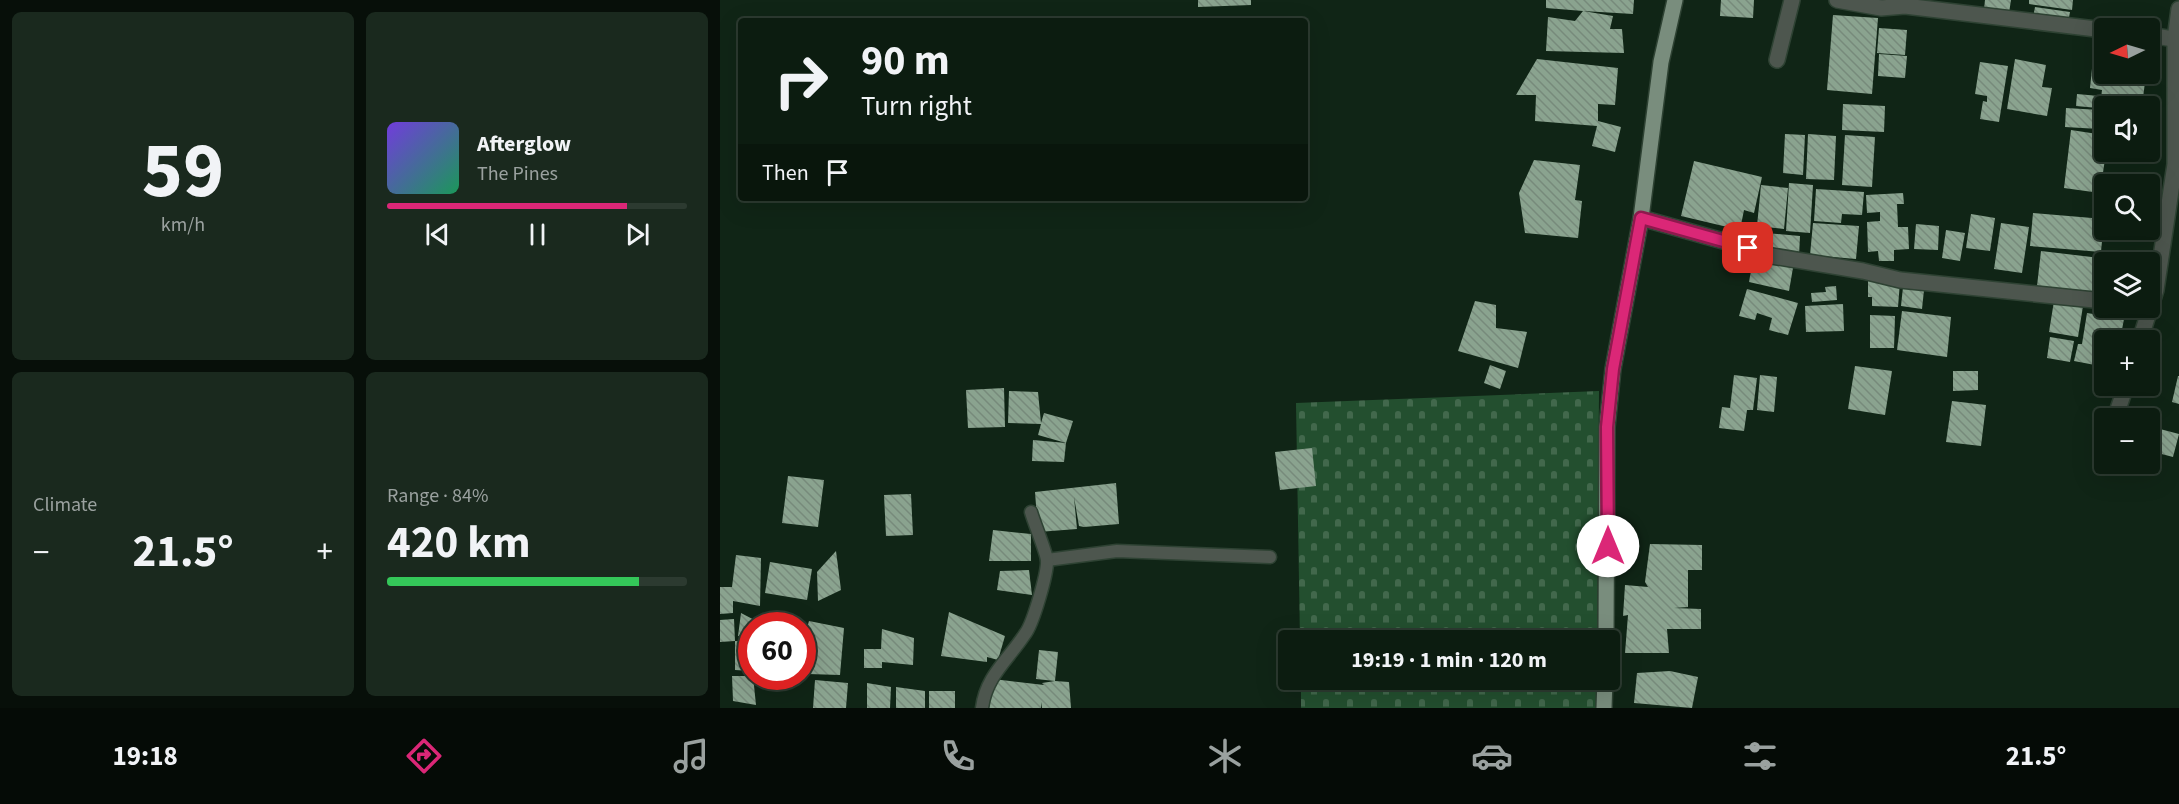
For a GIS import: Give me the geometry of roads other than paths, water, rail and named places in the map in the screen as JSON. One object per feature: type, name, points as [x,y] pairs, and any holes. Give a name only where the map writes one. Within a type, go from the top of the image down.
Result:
[{"type":"main road","points":[[1606,630],[1607,427],[1613,369],[1641,218],[1661,62],[1675,0]]},
{"type":"main road","points":[[1604,708],[1605,690]]},
{"type":"street","points":[[1777,60],[1792,0]]},
{"type":"street","points":[[1837,0],[1881,8],[1905,6],[2094,29]]},
{"type":"street","points":[[2160,269],[2175,164],[2179,9]]},
{"type":"street","points":[[2160,36],[2177,39]]},
{"type":"street","points":[[1641,218],[1766,255],[1863,271],[1900,280],[2094,300]]},
{"type":"lane","points":[[982,708],[984,692],[991,679],[1027,632],[1041,590],[1047,560],[1031,512]]},
{"type":"lane","points":[[1047,560],[1117,551],[1270,557]]}]
